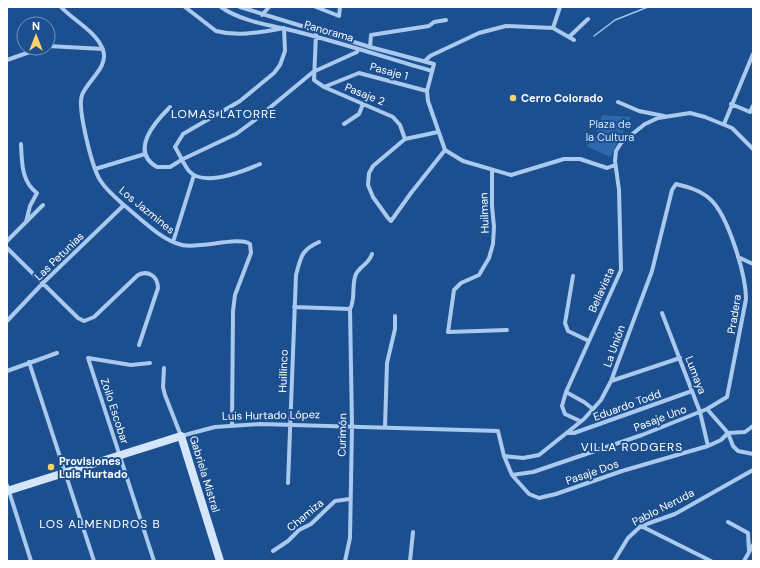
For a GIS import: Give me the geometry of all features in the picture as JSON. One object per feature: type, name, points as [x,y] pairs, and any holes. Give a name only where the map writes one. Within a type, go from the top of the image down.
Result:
[{"type":"street","points":[[61,7],[96,38],[103,49]]},
{"type":"street","points":[[184,7],[216,31],[244,34],[284,28],[285,51],[280,65],[274,73],[240,101],[183,134],[175,147],[187,167],[194,175],[208,177],[226,176],[260,164]]},
{"type":"street","name":"Panorama","points":[[221,7],[243,18],[315,36],[432,71]]},
{"type":"street","points":[[240,7],[263,11],[370,47],[434,64],[427,91],[428,100],[445,150],[463,161],[492,170],[512,175],[564,159],[580,159],[607,168],[615,165],[616,152],[621,143],[645,124],[666,116],[690,113],[705,117],[732,128],[753,149]]},
{"type":"street","points":[[263,11],[268,7]]},
{"type":"street","points":[[316,7],[339,16],[340,7]]},
{"type":"street","points":[[554,28],[560,7]]},
{"type":"street","points":[[570,37],[588,19]]},
{"type":"street","points":[[370,47],[371,35],[429,26],[434,22],[446,20]]},
{"type":"street","points":[[425,62],[430,56],[479,33],[506,26],[554,28],[574,40]]},
{"type":"street","points":[[313,72],[315,36],[317,30]]},
{"type":"street","points":[[56,46],[103,49]]},
{"type":"street","name":"Los Jazmines","points":[[103,49],[104,60],[86,87],[80,102],[95,169],[104,187],[124,205],[173,242],[196,247],[243,241],[247,242],[251,247],[251,253],[235,295],[233,312],[232,425]]},
{"type":"street","points":[[170,107],[147,136],[144,148],[145,154],[149,160],[157,167],[170,167],[183,159],[236,134],[313,72],[357,52],[358,49]]},
{"type":"street","points":[[724,124],[753,54]]},
{"type":"street","points":[[7,60],[18,56]]},
{"type":"street","name":"Pasaje 2","points":[[313,72],[314,80],[324,87],[393,116],[400,125],[405,139]]},
{"type":"street","name":"Pasaje 1","points":[[324,87],[359,73],[427,91]]},
{"type":"street","points":[[618,102],[639,111],[666,116]]},
{"type":"street","points":[[344,124],[359,114],[363,104]]},
{"type":"street","points":[[731,104],[750,112],[753,106]]},
{"type":"street","points":[[438,132],[405,139],[373,166],[369,173],[368,185],[373,197],[388,218],[391,220],[445,150]]},
{"type":"street","points":[[21,144],[24,175],[37,193],[30,206],[26,222]]},
{"type":"street","points":[[95,169],[145,154]]},
{"type":"street","name":"Bellavista","points":[[580,421],[571,418],[563,410],[562,406],[566,392],[621,270],[619,190],[615,165]]},
{"type":"street","name":"Huilman","points":[[492,170],[492,206],[494,227],[489,258],[479,275],[462,283],[454,290],[448,332],[507,330]]},
{"type":"street","points":[[173,242],[194,175]]},
{"type":"street","name":"Pradera","points":[[676,184],[700,191],[711,200],[720,212],[738,257],[746,286],[746,299],[727,397],[700,412]]},
{"type":"street","name":"La Unión","points":[[504,456],[523,458],[539,454],[567,433],[601,400],[611,381],[652,271],[672,190],[676,184]]},
{"type":"street","points":[[7,241],[43,205]]},
{"type":"street","name":"Las Petunias","points":[[7,321],[43,283],[124,205]]},
{"type":"street","name":"Huillinco","points":[[288,483],[296,275],[301,258],[308,247],[319,242]]},
{"type":"street","points":[[7,248],[78,318],[84,321],[94,317],[138,275],[144,273],[150,274],[158,282],[158,288],[139,345]]},
{"type":"street","name":"Curimón","points":[[345,561],[350,538],[352,426],[350,309],[356,274],[370,261],[372,254]]},
{"type":"street","points":[[738,257],[753,264]]},
{"type":"street","points":[[573,276],[564,323],[568,331],[589,341]]},
{"type":"street","points":[[294,307],[350,309]]},
{"type":"street","name":"Lumaya","points":[[662,313],[700,412],[708,446]]},
{"type":"street","points":[[385,427],[387,363],[395,329],[395,316]]},
{"type":"street","points":[[7,371],[57,353]]},
{"type":"street","name":"Zoilo Escobar","points":[[150,363],[131,365],[88,358],[121,455],[154,561]]},
{"type":"street","points":[[611,381],[680,358]]},
{"type":"street","points":[[29,362],[94,561]]},
{"type":"street","name":"Gabriela Mistral","points":[[164,368],[163,387],[165,395],[181,436],[220,561]]},
{"type":"street","name":"Eduardo Todd","points":[[567,433],[574,433],[692,391]]},
{"type":"street","points":[[566,392],[593,409]]},
{"type":"street","points":[[707,409],[728,434],[733,446],[738,451],[753,454]]},
{"type":"street","name":"Pasaje Uno","points":[[512,475],[540,469],[642,435],[700,412]]},
{"type":"street","name":"Luis Hurtado López","points":[[8,489],[66,473],[181,436],[215,427],[232,425],[291,424],[498,431]]},
{"type":"street","points":[[728,434],[745,432],[753,426]]},
{"type":"street","name":"Pasaje Dos","points":[[498,431],[504,456],[512,475],[529,494],[534,497],[544,498],[622,471],[708,446],[721,440],[728,434]]},
{"type":"street","name":"Pablo Neruda","points":[[614,561],[628,538],[641,526],[675,514],[753,470]]},
{"type":"street","points":[[8,489],[31,561]]},
{"type":"street","name":"Chamiza","points":[[273,551],[288,541],[300,530],[311,524],[335,501],[350,499]]},
{"type":"street","points":[[728,522],[748,533],[749,551]]},
{"type":"street","points":[[641,526],[711,561]]},
{"type":"street","points":[[410,561],[413,532]]},
{"type":"street","points":[[744,561],[753,545]]},
{"type":"green space","name":"Plaza de la Cultura","points":[[602,115],[631,117],[610,157],[586,146],[596,136]]},
{"type":"waterway","points":[[594,36],[615,20],[648,7]]},
{"type":"place","name":"Cerro Colorado","points":[[513,98]]},
{"type":"place","name":"Provisiones Luis Hurtado","points":[[51,467]]},
{"type":"district","name":"LOMAS LATORRE","points":[[224,114]]},
{"type":"district","name":"VILLA RODGERS","points":[[632,447]]},
{"type":"district","name":"LOS ALMENDROS B","points":[[100,524]]}]
